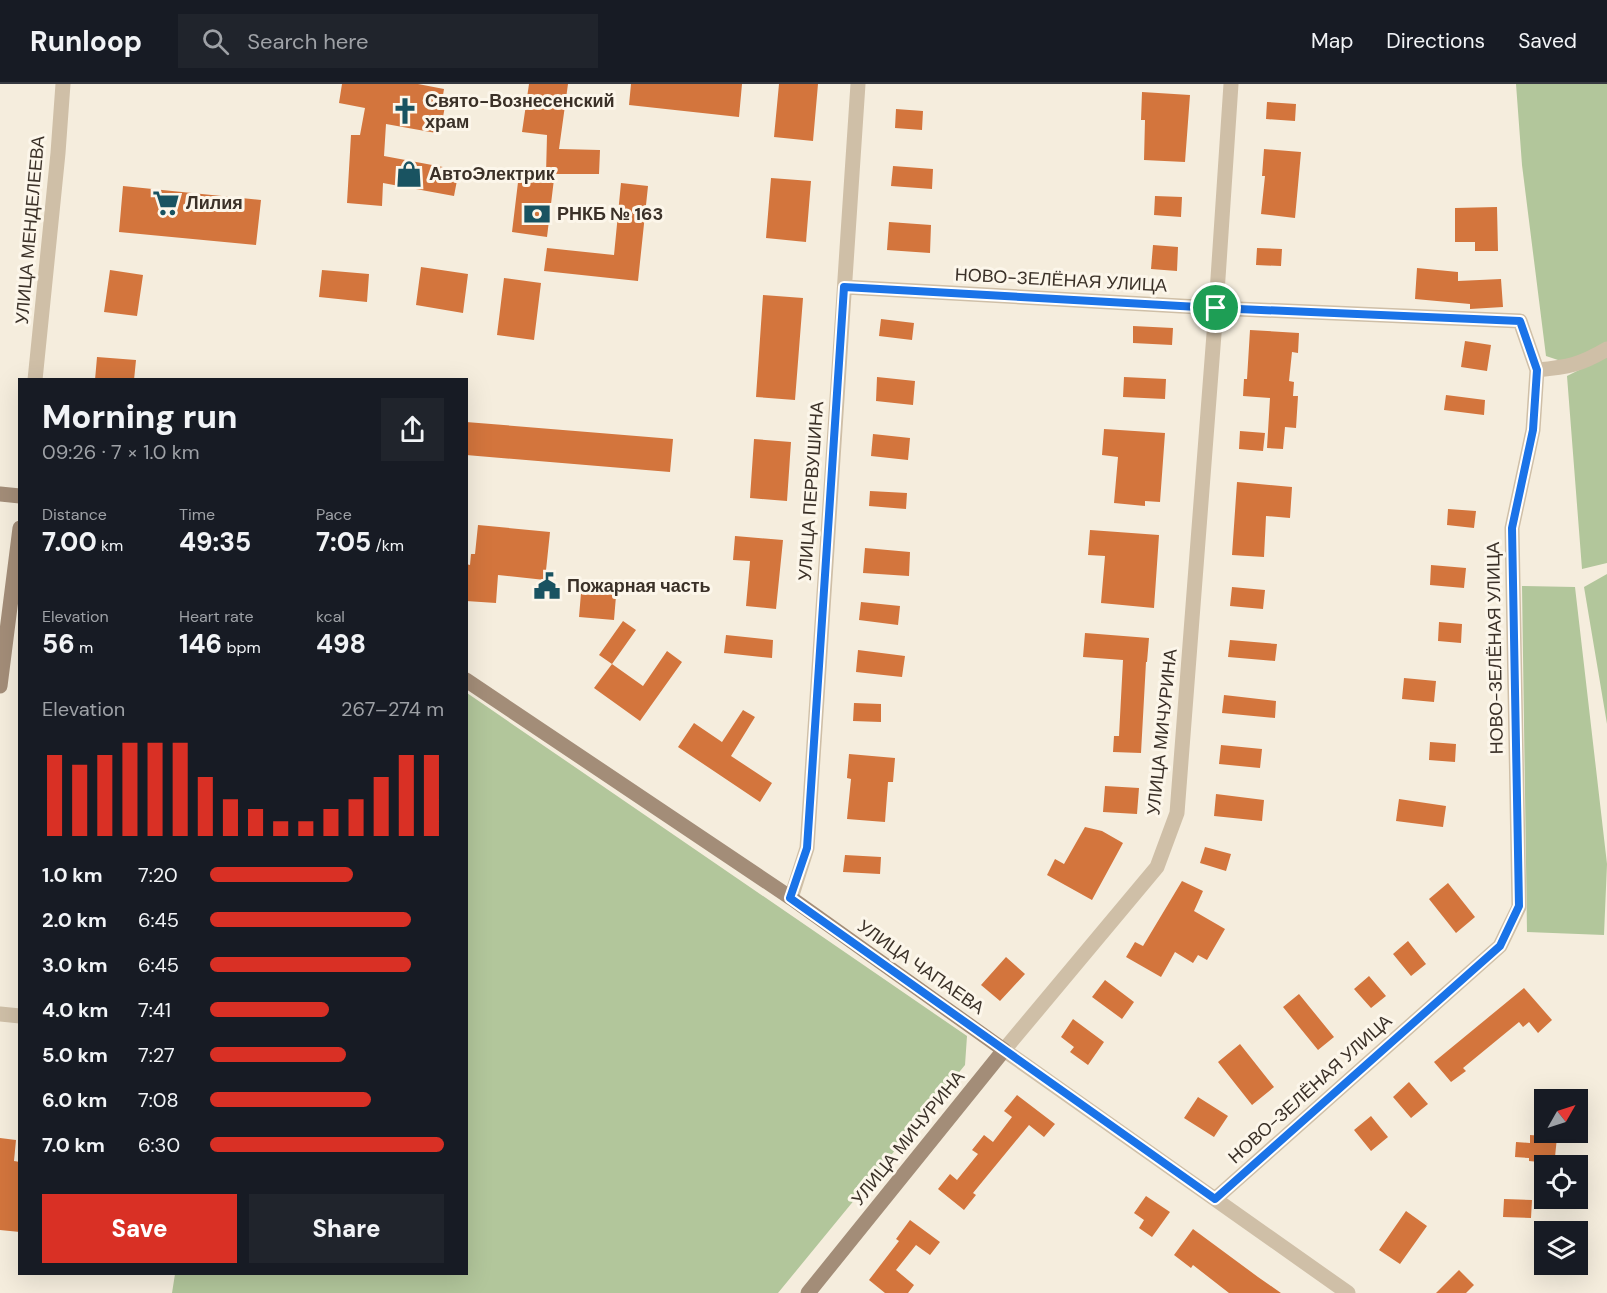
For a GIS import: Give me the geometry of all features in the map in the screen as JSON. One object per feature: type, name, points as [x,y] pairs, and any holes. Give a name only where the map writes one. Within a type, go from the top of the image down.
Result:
[{"type":"main road","points":[[0,494],[18,496]]},
{"type":"main road","points":[[0,686],[18,544]]},
{"type":"main road","name":"УЛИЦА ЧАПАЕВА","points":[[468,681],[790,898],[1004,1050]]},
{"type":"main road","name":"УЛИЦА МИЧУРИНА","points":[[808,1293],[1004,1050]]},
{"type":"street","name":"УЛИЦА МЕНДЕЛЕЕВА","points":[[35,378],[63,84]]},
{"type":"street","name":"УЛИЦА ПЕРВУШИНА","points":[[790,898],[807,848],[858,84]]},
{"type":"street","name":"УЛИЦА МИЧУРИНА","points":[[1004,1050],[1157,867],[1177,813],[1231,84]]},
{"type":"street","name":"НОВО-ЗЕЛЁНАЯ УЛИЦА","points":[[844,287],[1216,308],[1520,321],[1537,370],[1533,430],[1512,528],[1519,906],[1500,946],[1215,1199]]},
{"type":"street","points":[[1537,370],[1569,367],[1586,361],[1607,349]]},
{"type":"street","points":[[0,1014],[18,1016]]},
{"type":"street","name":"УЛИЦА ЧАПАЕВА","points":[[1004,1050],[1348,1293]]},
{"type":"green space","points":[[1516,84],[1607,84],[1607,344],[1567,363],[1546,356],[1522,165]]},
{"type":"green space","points":[[1607,356],[1607,563],[1582,569],[1567,376]]},
{"type":"green space","points":[[1607,574],[1607,724],[1584,587]]},
{"type":"green space","points":[[1522,586],[1575,587],[1607,864],[1604,935],[1527,932]]},
{"type":"green space","points":[[468,694],[967,1036],[965,1065],[778,1293],[172,1293],[175,1275],[468,1275]]},
{"type":"building","points":[[342,84],[418,84],[444,89],[443,117],[438,121],[436,133],[386,124],[384,156],[459,170],[454,196],[383,183],[382,206],[347,203],[351,135],[360,135],[365,108],[339,103]]},
{"type":"building","points":[[529,84],[568,84],[559,149],[600,150],[599,174],[546,174],[547,135],[522,132]]},
{"type":"building","points":[[631,84],[742,84],[739,117],[629,105]]},
{"type":"building","points":[[779,84],[818,84],[813,141],[774,137]]},
{"type":"building","points":[[1142,92],[1190,95],[1185,162],[1144,160],[1145,120],[1141,120]]},
{"type":"building","points":[[1267,102],[1296,104],[1295,121],[1266,119]]},
{"type":"building","points":[[896,109],[923,111],[922,130],[895,128]]},
{"type":"building","points":[[1264,149],[1301,152],[1295,218],[1261,214],[1265,176],[1262,176]]},
{"type":"building","points":[[893,166],[933,169],[932,189],[891,186]]},
{"type":"building","points":[[519,174],[554,179],[547,237],[512,232]]},
{"type":"building","points":[[771,178],[811,181],[806,242],[766,238]]},
{"type":"building","points":[[621,183],[648,186],[638,281],[544,271],[547,248],[614,255]]},
{"type":"building","points":[[123,186],[261,200],[256,245],[119,232]]},
{"type":"building","points":[[1155,196],[1182,197],[1181,217],[1154,215]]},
{"type":"building","points":[[1497,207],[1498,251],[1475,251],[1475,242],[1455,242],[1455,208]]},
{"type":"building","points":[[889,222],[931,225],[930,253],[887,250]]},
{"type":"building","points":[[1153,245],[1178,247],[1177,271],[1151,269]]},
{"type":"building","points":[[1257,248],[1282,249],[1281,266],[1256,265]]},
{"type":"building","points":[[421,267],[468,274],[463,313],[416,305]]},
{"type":"building","points":[[1417,268],[1458,272],[1458,281],[1501,279],[1503,307],[1470,309],[1470,304],[1415,299]]},
{"type":"building","points":[[110,270],[143,275],[137,316],[104,312]]},
{"type":"building","points":[[322,270],[369,274],[367,302],[319,297]]},
{"type":"building","points":[[504,278],[541,283],[534,340],[497,335]]},
{"type":"building","points":[[763,295],[803,298],[795,400],[756,397]]},
{"type":"building","points":[[881,319],[914,323],[912,340],[879,336]]},
{"type":"building","points":[[1133,326],[1173,328],[1172,345],[1133,343]]},
{"type":"building","points":[[1250,330],[1299,333],[1298,353],[1292,352],[1289,381],[1294,382],[1293,396],[1298,396],[1296,428],[1285,427],[1283,449],[1267,448],[1270,398],[1243,396],[1244,379],[1247,379]]},
{"type":"building","points":[[1465,341],[1491,345],[1487,371],[1461,367]]},
{"type":"building","points":[[97,357],[136,360],[134,378],[95,378]]},
{"type":"building","points":[[877,377],[915,381],[913,405],[876,401]]},
{"type":"building","points":[[1124,377],[1166,379],[1165,399],[1123,397]]},
{"type":"building","points":[[1446,395],[1485,400],[1484,415],[1444,410]]},
{"type":"building","points":[[468,422],[673,439],[670,472],[468,455]]},
{"type":"building","points":[[1104,429],[1165,433],[1160,502],[1145,501],[1145,506],[1114,503],[1118,457],[1102,455]]},
{"type":"building","points":[[1240,431],[1265,433],[1263,451],[1239,449]]},
{"type":"building","points":[[873,434],[910,438],[908,460],[871,456]]},
{"type":"building","points":[[754,439],[791,442],[787,501],[750,498]]},
{"type":"building","points":[[1237,482],[1292,487],[1290,518],[1266,516],[1264,557],[1232,555]]},
{"type":"building","points":[[870,491],[907,493],[906,509],[869,506]]},
{"type":"building","points":[[1448,509],[1476,511],[1474,528],[1447,525]]},
{"type":"building","points":[[478,525],[550,532],[545,580],[498,575],[496,603],[468,601],[468,564],[470,565],[471,554],[475,554]]},
{"type":"building","points":[[1090,530],[1159,535],[1154,608],[1101,603],[1105,556],[1088,555]]},
{"type":"building","points":[[735,536],[783,540],[776,609],[746,606],[750,561],[733,560]]},
{"type":"building","points":[[865,548],[910,552],[909,576],[863,573]]},
{"type":"building","points":[[1431,565],[1466,568],[1464,588],[1430,585]]},
{"type":"building","points":[[582,581],[617,584],[614,620],[579,617]]},
{"type":"building","points":[[1232,587],[1265,590],[1263,609],[1230,606]]},
{"type":"building","points":[[861,602],[900,606],[898,625],[859,620]]},
{"type":"building","points":[[623,621],[636,630],[612,664],[599,655]]},
{"type":"building","points":[[1439,622],[1462,624],[1461,643],[1438,641]]},
{"type":"building","points":[[1085,633],[1149,638],[1141,753],[1113,752],[1114,736],[1119,736],[1123,660],[1083,657]]},
{"type":"building","points":[[726,635],[773,640],[772,658],[724,653]]},
{"type":"building","points":[[1230,640],[1277,644],[1275,661],[1228,657]]},
{"type":"building","points":[[858,650],[905,656],[902,677],[856,672]]},
{"type":"building","points":[[667,651],[682,662],[640,721],[594,688],[612,664],[643,686]]},
{"type":"building","points":[[1404,678],[1436,681],[1434,702],[1402,699]]},
{"type":"building","points":[[1224,695],[1276,701],[1275,718],[1222,713]]},
{"type":"building","points":[[854,703],[881,704],[881,722],[853,721]]},
{"type":"building","points":[[743,710],[755,717],[731,756],[772,783],[760,802],[678,747],[694,723],[722,742]]},
{"type":"building","points":[[1430,742],[1456,744],[1455,762],[1429,760]]},
{"type":"building","points":[[1221,745],[1262,749],[1260,768],[1219,764]]},
{"type":"building","points":[[849,754],[895,758],[893,782],[888,782],[885,822],[847,819],[851,779],[847,778]]},
{"type":"building","points":[[1105,786],[1139,788],[1137,814],[1103,812]]},
{"type":"building","points":[[1216,794],[1264,800],[1262,821],[1214,816]]},
{"type":"building","points":[[1399,799],[1446,806],[1443,827],[1396,821]]},
{"type":"building","points":[[1085,827],[1102,831],[1123,843],[1092,900],[1047,875],[1055,859],[1064,864]]},
{"type":"building","points":[[1205,847],[1231,854],[1226,871],[1200,863]]},
{"type":"building","points":[[845,855],[881,857],[880,874],[843,872]]},
{"type":"building","points":[[1182,881],[1203,891],[1194,911],[1225,929],[1207,960],[1198,955],[1193,963],[1175,952],[1161,977],[1126,957],[1135,942],[1143,946]]},
{"type":"building","points":[[1448,883],[1475,917],[1456,933],[1429,899]]},
{"type":"building","points":[[1408,941],[1426,964],[1411,976],[1393,954]]},
{"type":"building","points":[[1006,957],[1025,974],[1000,1001],[981,985]]},
{"type":"building","points":[[1369,976],[1386,996],[1371,1008],[1354,989]]},
{"type":"building","points":[[1105,980],[1134,1002],[1122,1019],[1092,997]]},
{"type":"building","points":[[1524,988],[1552,1020],[1538,1033],[1529,1022],[1523,1027],[1519,1022],[1463,1068],[1466,1071],[1451,1082],[1434,1062]]},
{"type":"building","points":[[1299,994],[1334,1037],[1318,1050],[1283,1007]]},
{"type":"building","points":[[1073,1019],[1104,1042],[1088,1065],[1070,1052],[1074,1047],[1061,1037]]},
{"type":"building","points":[[1240,1044],[1274,1087],[1252,1105],[1218,1062]]},
{"type":"building","points":[[1409,1082],[1428,1104],[1411,1118],[1393,1097]]},
{"type":"building","points":[[1017,1095],[1055,1124],[1044,1137],[1029,1125],[973,1193],[976,1195],[964,1210],[938,1189],[950,1174],[957,1180],[978,1154],[972,1150],[984,1135],[993,1142],[1012,1117],[1004,1111]]},
{"type":"building","points":[[1198,1097],[1228,1116],[1214,1137],[1184,1118]]},
{"type":"building","points":[[1371,1116],[1388,1137],[1371,1151],[1354,1130]]},
{"type":"building","points":[[1530,1135],[1534,1135],[1534,1143],[1556,1143],[1555,1155],[1534,1155],[1534,1162],[1529,1161],[1529,1158],[1515,1157],[1516,1142],[1530,1143]]},
{"type":"building","points":[[0,1138],[16,1140],[14,1161],[18,1162],[18,1232],[0,1230]]},
{"type":"building","points":[[1146,1196],[1170,1212],[1152,1237],[1139,1228],[1144,1220],[1134,1213]]},
{"type":"building","points":[[1504,1199],[1532,1200],[1531,1218],[1503,1217]]},
{"type":"building","points":[[1406,1211],[1427,1226],[1400,1264],[1379,1250]]},
{"type":"building","points":[[910,1220],[940,1242],[930,1255],[916,1245],[896,1270],[914,1285],[908,1293],[885,1293],[869,1280],[899,1241],[896,1239]]},
{"type":"building","points":[[1193,1229],[1281,1293],[1229,1293],[1193,1265],[1191,1268],[1174,1255]]},
{"type":"building","points":[[1459,1270],[1474,1285],[1466,1293],[1436,1293]]},
{"type":"place","name":"Свято-Вознесенский храм","points":[[405,111]]},
{"type":"place","name":"АвтоЭлектрик","points":[[409,174]]},
{"type":"place","name":"Лилия","points":[[166,203]]},
{"type":"place","name":"РНКБ № 163","points":[[537,214]]},
{"type":"place","name":"Пожарная часть","points":[[547,586]]},
{"type":"route","points":[[844,287],[1216,308],[1520,321],[1537,370],[1533,430],[1512,528],[1519,906],[1500,946],[1215,1199],[790,898],[807,848],[844,287]]}]
